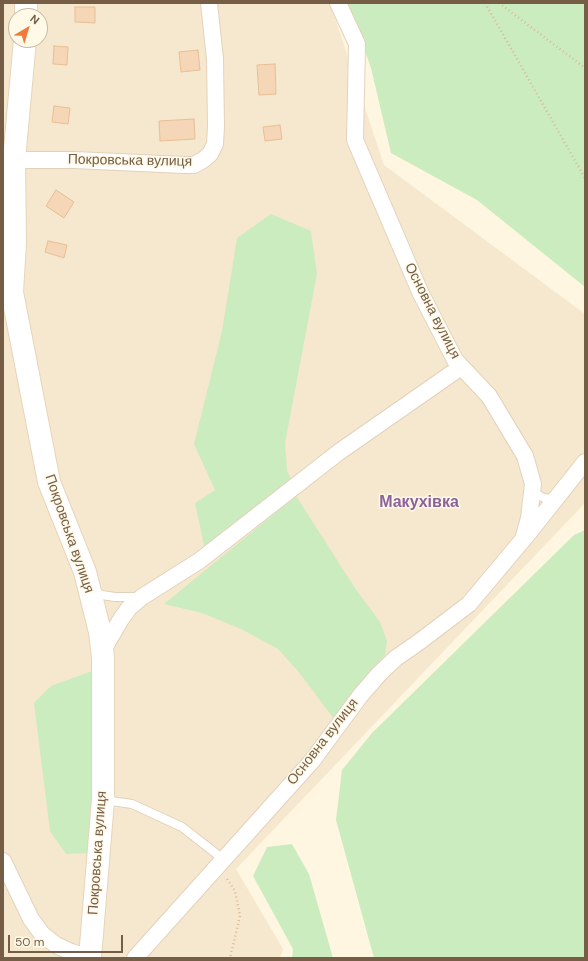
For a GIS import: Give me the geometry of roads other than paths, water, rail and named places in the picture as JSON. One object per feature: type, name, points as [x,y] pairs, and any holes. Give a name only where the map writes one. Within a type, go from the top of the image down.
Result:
[{"type":"street","name":"Покровська вулиця","points":[[14,160],[74,160],[194,165],[203,160],[210,154],[214,144],[216,126],[216,59],[209,3]]},
{"type":"street","name":"Основна вулиця","points":[[338,3],[357,44],[355,140],[420,294],[455,360],[489,396],[525,456],[533,484],[529,518],[523,539]]},
{"type":"street","name":"Покровська вулиця","points":[[25,48],[14,160],[16,243],[12,292],[49,482],[85,572],[100,632],[103,654],[103,800],[90,958]]},
{"type":"street","points":[[103,654],[107,643],[121,619],[129,608],[142,597],[199,561],[339,452],[461,367]]},
{"type":"street","name":"Основна вулиця","points":[[135,958],[312,761],[360,696],[379,674],[396,658],[469,604],[585,462]]},
{"type":"street","points":[[3,861],[30,919],[42,934],[56,945],[90,958]]},
{"type":"lane","points":[[533,484],[534,490],[538,495],[555,500]]},
{"type":"lane","points":[[89,590],[102,595],[115,597],[142,597]]},
{"type":"lane","points":[[103,800],[132,804],[182,827],[220,863]]},
{"type":"district","name":"Макухівка","points":[[419,503]]}]
